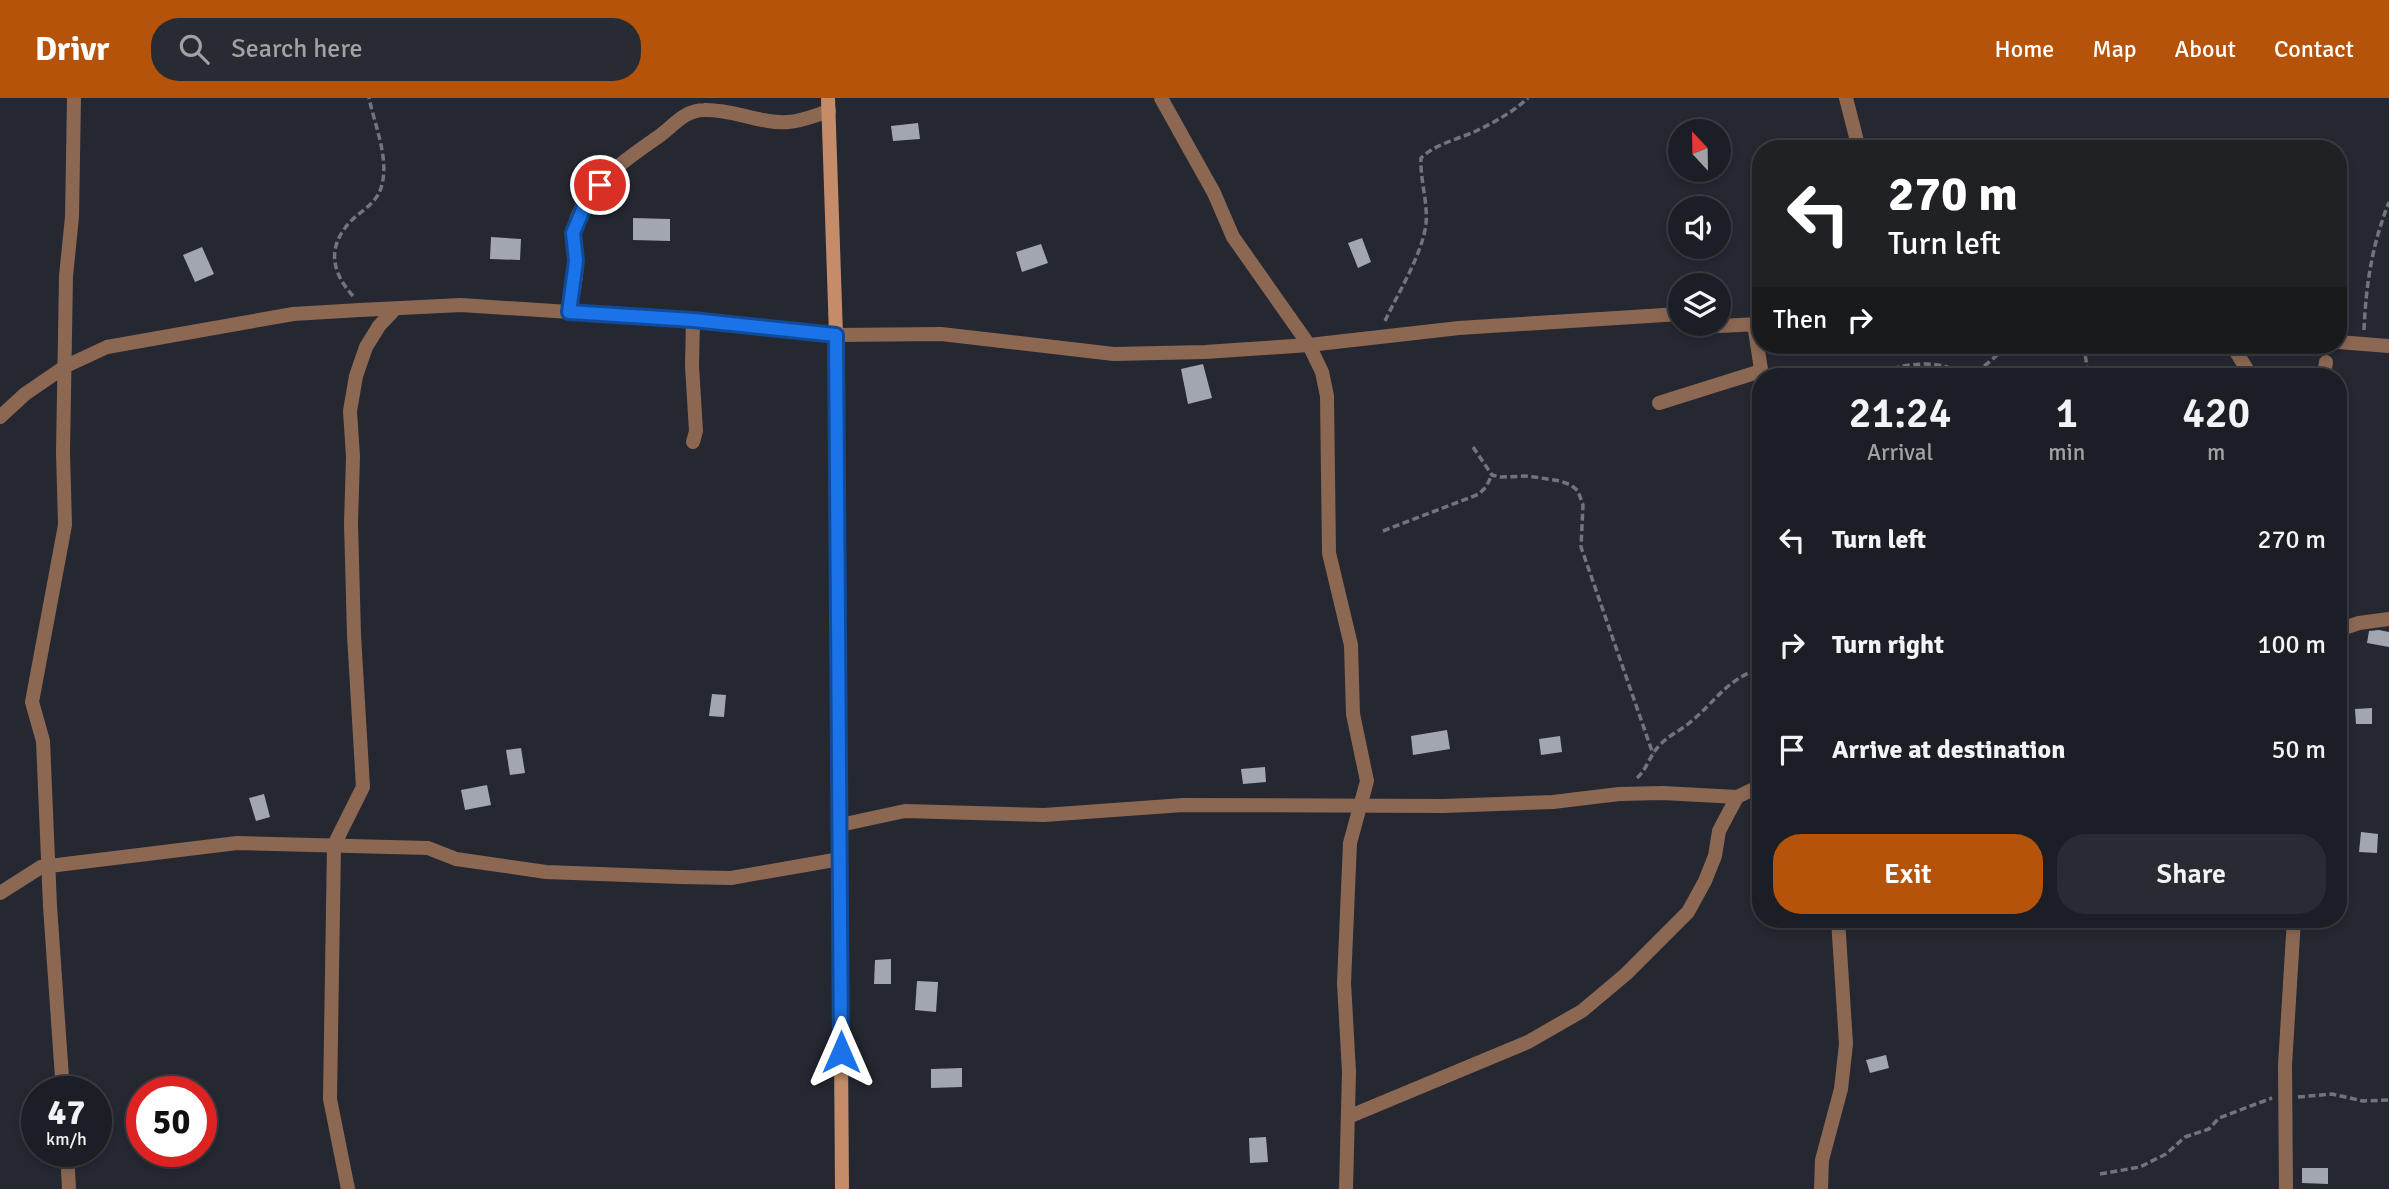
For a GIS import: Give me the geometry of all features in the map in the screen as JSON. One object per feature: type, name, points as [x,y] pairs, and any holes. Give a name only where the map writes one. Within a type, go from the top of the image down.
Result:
[{"type":"main road","points":[[829,105],[836,335],[842,1189]]},
{"type":"street","points":[[62,1076],[50,905],[43,741],[32,702],[65,525],[63,452],[66,276],[72,217],[74,98]]},
{"type":"street","points":[[1161,98],[1209,183],[1233,237],[1309,345],[1322,372],[1326,396],[1329,552],[1351,645],[1353,714],[1367,781],[1350,843],[1344,983],[1349,1072],[1346,1189]]},
{"type":"street","points":[[1846,98],[1857,140]]},
{"type":"street","points":[[569,312],[575,279],[573,233],[577,220],[586,202],[600,185],[636,152],[681,118],[700,110],[733,111],[767,120],[790,122],[829,105]]},
{"type":"street","points":[[0,417],[25,394],[66,366],[107,347],[293,314],[461,305],[693,320],[836,335],[941,334],[1114,354],[1205,352],[1309,345],[1473,327],[1668,315]]},
{"type":"street","points":[[348,1189],[330,1099],[334,845],[363,787],[354,635],[351,523],[353,457],[350,411],[356,376],[366,346],[379,326],[395,309]]},
{"type":"street","points":[[693,320],[692,366],[696,431],[693,442]]},
{"type":"street","points":[[1731,325],[1752,324]]},
{"type":"street","points":[[2347,342],[2389,346]]},
{"type":"street","points":[[1659,403],[1752,377]]},
{"type":"street","points":[[2347,627],[2389,619]]},
{"type":"street","points":[[840,825],[905,811],[1044,815],[1183,805],[1361,807],[1539,802],[1619,794],[1663,793],[1737,797],[1752,790]]},
{"type":"street","points":[[1348,1117],[1528,1042],[1582,1011],[1626,974],[1688,912],[1715,856],[1719,831],[1737,797]]},
{"type":"street","points":[[0,893],[41,867],[237,843],[428,848],[456,859],[546,872],[731,878],[840,859]]},
{"type":"street","points":[[1821,1189],[1822,1160],[1841,1089],[1846,1044],[1839,928]]},
{"type":"street","points":[[2286,1189],[2286,1094],[2294,928]]},
{"type":"street","points":[[68,1167],[69,1189]]},
{"type":"path","points":[[360,310],[356,299],[337,275],[334,261],[344,228],[375,200],[381,188],[381,148],[369,98]]},
{"type":"path","points":[[1377,336],[1426,224],[1421,158],[1437,147],[1512,112],[1528,98]]},
{"type":"path","points":[[2363,343],[2365,296],[2376,233],[2389,202]]},
{"type":"path","points":[[1980,368],[1996,354]]},
{"type":"path","points":[[1893,368],[1942,365],[1949,368]]},
{"type":"path","points":[[1473,447],[1492,475],[1528,476],[1560,481],[1578,491],[1583,505],[1581,547],[1653,754]]},
{"type":"path","points":[[1383,531],[1479,495],[1492,475]]},
{"type":"path","points":[[1619,794],[1642,773],[1659,746],[1705,709],[1729,683],[1752,671]]},
{"type":"path","points":[[2100,1174],[2140,1167],[2166,1154],[2185,1137],[2209,1129],[2219,1118],[2286,1094],[2332,1094],[2364,1101],[2389,1100]]},
{"type":"building","points":[[918,123],[920,139],[893,141],[891,126]]},
{"type":"building","points":[[633,218],[670,219],[670,241],[633,240]]},
{"type":"building","points":[[491,237],[521,239],[520,260],[490,259]]},
{"type":"building","points":[[1362,238],[1371,262],[1358,268],[1348,243]]},
{"type":"building","points":[[1041,244],[1048,263],[1022,272],[1016,252]]},
{"type":"building","points":[[202,247],[214,274],[195,282],[183,255]]},
{"type":"building","points":[[1203,364],[1212,398],[1188,404],[1181,369]]},
{"type":"building","points":[[2369,631],[2389,632],[2389,647],[2367,643]]},
{"type":"building","points":[[712,694],[726,695],[724,717],[709,716]]},
{"type":"building","points":[[2372,708],[2372,724],[2356,724],[2355,709]]},
{"type":"building","points":[[1447,730],[1450,749],[1413,755],[1411,736]]},
{"type":"building","points":[[1560,736],[1562,752],[1541,755],[1539,739]]},
{"type":"building","points":[[521,748],[525,773],[510,775],[506,750]]},
{"type":"building","points":[[1265,767],[1266,782],[1243,784],[1241,769]]},
{"type":"building","points":[[487,785],[491,805],[465,810],[461,790]]},
{"type":"building","points":[[264,794],[270,817],[256,821],[249,798]]},
{"type":"building","points":[[2361,832],[2378,834],[2377,853],[2359,852]]},
{"type":"building","points":[[891,959],[891,984],[874,984],[875,960]]},
{"type":"building","points":[[917,981],[938,982],[936,1012],[915,1010]]},
{"type":"building","points":[[1886,1055],[1889,1068],[1870,1073],[1866,1060]]},
{"type":"building","points":[[962,1068],[962,1087],[931,1088],[931,1069]]},
{"type":"building","points":[[1266,1137],[1268,1162],[1250,1163],[1249,1138]]},
{"type":"building","points":[[2302,1168],[2328,1168],[2328,1184],[2302,1183]]},
{"type":"route","points":[[600,185],[586,202],[573,233],[576,261],[569,312],[693,320],[836,335],[841,1052]]}]
